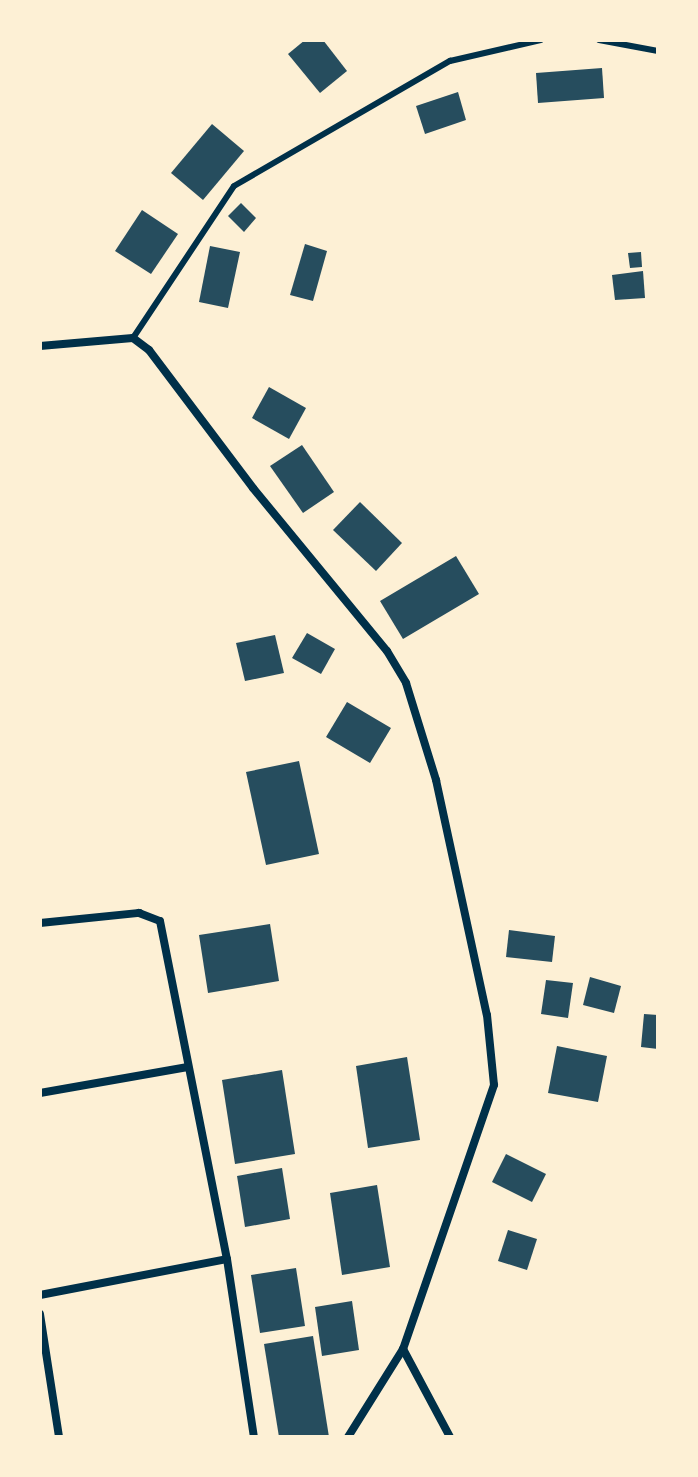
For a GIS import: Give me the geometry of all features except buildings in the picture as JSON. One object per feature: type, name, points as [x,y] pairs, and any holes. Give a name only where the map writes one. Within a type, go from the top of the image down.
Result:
[{"type":"street","points":[[40,346],[133,338],[149,350],[253,488],[387,651],[406,683],[436,780],[487,1015],[494,1085],[403,1349],[348,1437]]},
{"type":"street","points":[[40,923],[139,913],[160,921],[227,1259],[254,1437]]},
{"type":"street","points":[[40,1093],[188,1067]]},
{"type":"street","points":[[40,1295],[227,1259]]},
{"type":"street","points":[[40,1314],[59,1437]]},
{"type":"street","points":[[403,1349],[450,1437]]},
{"type":"lane","points":[[133,338],[234,186],[450,61],[541,40]]},
{"type":"lane","points":[[599,40],[658,51]]}]
